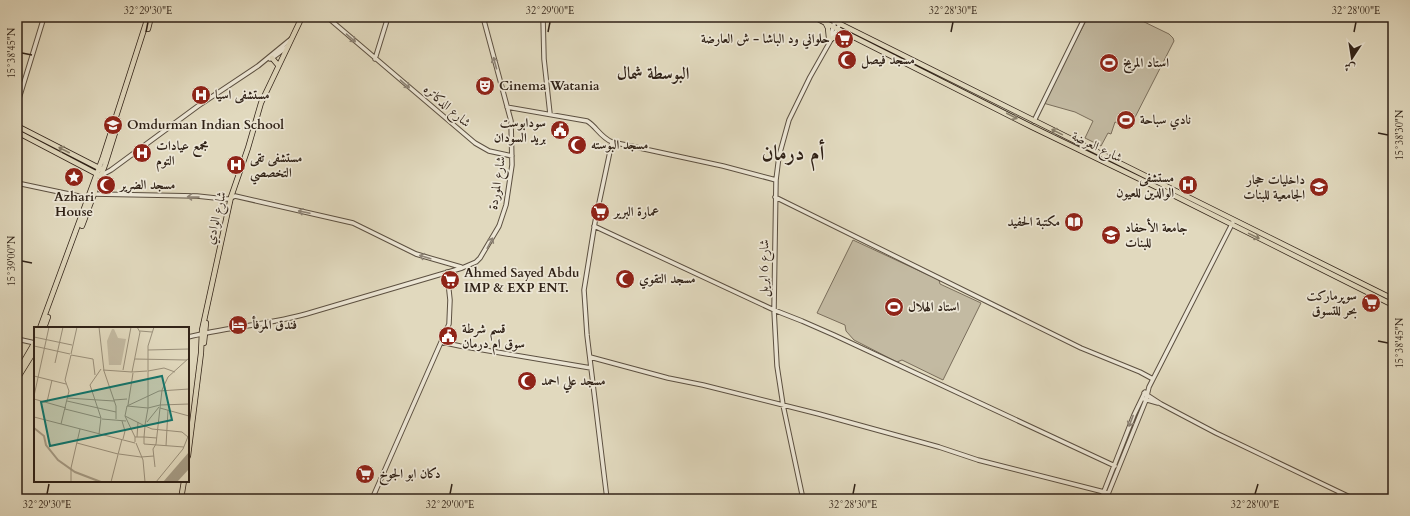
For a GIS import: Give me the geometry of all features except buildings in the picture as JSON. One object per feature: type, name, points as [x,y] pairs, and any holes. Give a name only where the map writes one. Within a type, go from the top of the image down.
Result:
[{"type":"main road","points":[[102,166],[148,17]]},
{"type":"main road","points":[[44,327],[46,316],[88,198],[102,166],[151,17]]},
{"type":"main road","name":"شارع الوادي","points":[[189,448],[206,316],[231,197],[261,104],[278,65],[293,38],[302,17]]},
{"type":"main road","name":"شارع العرضة","points":[[814,17],[836,25],[1034,121],[1233,223],[1385,298],[1393,305]]},
{"type":"main road","points":[[825,20],[829,42],[846,32]]},
{"type":"main road","name":"شارع العرضة","points":[[836,25],[846,32],[1032,127],[1233,223]]},
{"type":"main road","points":[[269,59],[278,65]]},
{"type":"main road","points":[[17,126],[102,166]]},
{"type":"main road","points":[[17,132],[98,176]]},
{"type":"main road","points":[[40,327],[93,194],[98,176]]},
{"type":"main road","name":"شارع العرضة","points":[[1385,298],[1393,299]]},
{"type":"main road","points":[[17,373],[34,344]]},
{"type":"main road","points":[[17,379],[34,352]]},
{"type":"main road","points":[[181,499],[184,482]]},
{"type":"street","points":[[17,105],[44,17]]},
{"type":"street","name":"شارع الدكاتره","points":[[327,17],[474,143],[488,151],[512,156]]},
{"type":"street","points":[[376,59],[388,17]]},
{"type":"street","name":"شارع الموردة","points":[[189,337],[283,320],[462,268],[476,262],[480,258],[499,226],[506,205],[512,165],[511,121],[483,17]]},
{"type":"street","points":[[543,17],[544,59],[550,114]]},
{"type":"street","points":[[1034,121],[1085,17]]},
{"type":"street","name":"شارع 6 ابريل","points":[[802,499],[782,405],[777,366],[774,310],[776,180],[779,156],[789,120],[829,42],[836,25]]},
{"type":"street","points":[[269,59],[269,55],[293,38]]},
{"type":"street","points":[[98,176],[106,173],[198,106],[289,46]]},
{"type":"street","points":[[507,107],[588,122],[602,137],[612,142],[723,166],[776,180]]},
{"type":"street","points":[[607,499],[591,368],[584,290],[594,226],[612,142]]},
{"type":"street","points":[[102,166],[116,166]]},
{"type":"street","points":[[17,183],[88,198]]},
{"type":"street","points":[[93,194],[197,196],[225,199],[235,196],[350,222],[416,254],[462,268]]},
{"type":"street","points":[[775,197],[1081,348],[1140,372],[1153,379]]},
{"type":"street","points":[[1106,499],[1106,493],[1115,466],[1134,415],[1233,223]]},
{"type":"street","points":[[594,226],[774,310],[808,323],[1115,466]]},
{"type":"street","points":[[372,499],[450,320],[447,272]]},
{"type":"street","points":[[17,339],[34,342]]},
{"type":"street","points":[[441,342],[591,368]]},
{"type":"street","points":[[590,357],[819,414],[939,447],[978,460],[1106,493]]},
{"type":"street","points":[[1101,499],[1106,493],[1146,400],[1146,394]]},
{"type":"street","points":[[1146,394],[1161,404],[1338,492],[1346,498],[1354,499]]},
{"type":"street","points":[[1142,398],[1161,404]]},
{"type":"shaded area","points":[[1088,17],[1134,17],[1169,34],[1174,41],[1129,129],[1115,122],[1111,134],[1108,133],[1101,146],[1085,138],[1093,121],[1075,112],[1043,103]]},
{"type":"shaded area","name":"استاد الهلال","points":[[853,240],[939,280],[940,284],[981,303],[943,380],[902,360],[897,362],[854,340],[846,331],[845,325],[817,313]]},
{"type":"place","name":"حلواني ود الباشا - ش العارضة","points":[[844,39]]},
{"type":"place","name":"مسجد فيصل","points":[[847,60]]},
{"type":"place","name":"استاد المريخ","points":[[1109,63]]},
{"type":"place","name":"Cinema Watania","points":[[485,86]]},
{"type":"place","name":"مستشفى اسيا","points":[[201,95]]},
{"type":"place","name":"نادي سباحة","points":[[1126,120]]},
{"type":"place","name":"Omdurman Indian School","points":[[113,125]]},
{"type":"place","name":"سودابوست بريد السودان","points":[[560,130]]},
{"type":"place","name":"مسجد البوسته","points":[[577,145]]},
{"type":"place","name":"مجمع عيادات التوم","points":[[142,153]]},
{"type":"place","name":"مستشفى تقى التخصصي","points":[[236,165]]},
{"type":"place","name":"Azhari House","points":[[74,177]]},
{"type":"place","name":"مسجد الضرير","points":[[106,185]]},
{"type":"place","name":"مستشفى الوالدين للعيون","points":[[1188,185]]},
{"type":"place","name":"داخليات حجار الجامعية للبنات","points":[[1319,187]]},
{"type":"place","name":"عمارة البرير","points":[[600,212]]},
{"type":"place","name":"مكتبة الحفيد","points":[[1074,222]]},
{"type":"place","name":"جامعة الأحفاد للبنات","points":[[1111,235]]},
{"type":"place","name":"مسجد التقوي","points":[[625,279]]},
{"type":"place","name":"Ahmed Sayed Abdu IMP & EXP ENT.","points":[[450,280]]},
{"type":"place","name":"سوپرمارکت بحر للتسوق","points":[[1371,303]]},
{"type":"place","name":"استاد الهلال","points":[[894,307]]},
{"type":"place","name":"فندق المرفأ","points":[[238,325]]},
{"type":"place","name":"قسم شرطة سوق ام درمان","points":[[448,336]]},
{"type":"place","name":"مسجد علي احمد","points":[[527,381]]},
{"type":"place","name":"دكان ابو الجوخ","points":[[365,474]]},
{"type":"district","name":"البوسطة شمال","points":[[653,73]]},
{"type":"district","name":"أم درمان","points":[[793,153]]}]
